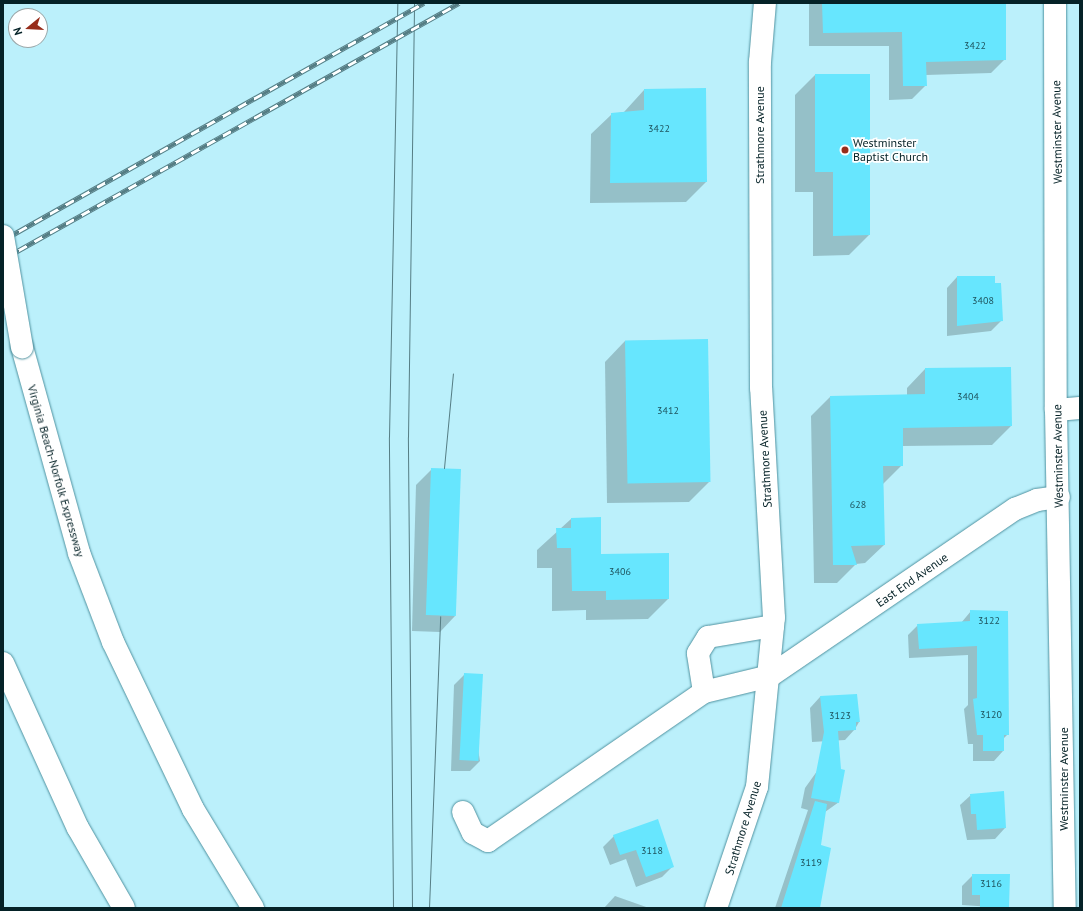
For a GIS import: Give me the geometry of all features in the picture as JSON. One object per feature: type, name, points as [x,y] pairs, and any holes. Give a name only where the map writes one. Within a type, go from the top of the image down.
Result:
[{"type":"main road","name":"Strathmore Avenue","points":[[716,908],[757,788],[770,676],[773,626],[761,388],[760,62],[765,3]]},
{"type":"main road","name":"Westminster Avenue","points":[[1055,3],[1056,410],[1059,497],[1065,908]]},
{"type":"main road","name":"Virginia Beach-Norfolk Expressway","points":[[3,236],[22,347],[79,553],[113,642],[193,809],[253,908]]},
{"type":"main road","points":[[1056,410],[1080,408]]},
{"type":"main road","name":"East End Avenue","points":[[770,676],[1015,509],[1037,500],[1059,497]]},
{"type":"main road","points":[[704,692],[698,653],[708,637],[773,626]]},
{"type":"main road","points":[[3,663],[78,828],[124,908]]},
{"type":"main road","points":[[463,812],[473,833],[488,841],[704,692],[770,676]]},
{"type":"building","points":[[822,3],[1006,3],[1006,60],[926,62],[927,86],[903,86],[902,32],[823,33]]},
{"type":"building","name":"Westminster Baptist Church","points":[[815,74],[870,74],[870,235],[833,236],[833,172],[815,172]]},
{"type":"building","points":[[706,88],[707,182],[610,183],[611,113],[644,110],[644,89]]},
{"type":"building","points":[[957,276],[995,276],[995,283],[1001,283],[1003,321],[957,326]]},
{"type":"building","points":[[708,339],[710,482],[628,483],[625,340]]},
{"type":"building","points":[[1011,367],[1012,426],[903,428],[903,466],[883,466],[885,545],[851,546],[857,565],[833,565],[830,396],[925,394],[925,368]]},
{"type":"building","points":[[431,468],[461,469],[456,616],[426,615]]},
{"type":"building","points":[[601,517],[601,554],[669,553],[669,599],[606,600],[606,591],[572,591],[571,548],[557,548],[556,528],[571,528],[571,518]]},
{"type":"building","points":[[970,610],[1008,611],[1009,735],[1004,735],[1004,751],[983,751],[983,735],[977,735],[973,699],[977,698],[977,646],[919,649],[917,624],[970,621]]},
{"type":"building","points":[[464,673],[483,674],[478,761],[459,760]]},
{"type":"building","points":[[857,694],[860,722],[856,722],[856,730],[838,731],[841,769],[845,770],[839,803],[811,798],[824,732],[820,696]]},
{"type":"building","points":[[1004,791],[1006,828],[977,830],[976,814],[971,814],[970,794]]},
{"type":"building","points":[[815,801],[827,804],[821,845],[831,848],[820,908],[781,908]]},
{"type":"building","points":[[658,819],[674,867],[646,877],[636,850],[620,855],[613,835]]},
{"type":"building","points":[[972,874],[1010,874],[1009,908],[980,908],[980,895],[972,895]]},
{"type":"tram line","points":[[393,908],[389,437],[397,3]]},
{"type":"tram line","points":[[412,908],[408,437],[414,3]]},
{"type":"tram line","points":[[444,468],[453,373]]},
{"type":"tram line","points":[[429,908],[440,616]]},
{"type":"railway","points":[[3,240],[424,3]]},
{"type":"railway","points":[[3,259],[459,3]]},
{"type":"place","name":"Westminster Baptist Church","points":[[845,150]]}]
